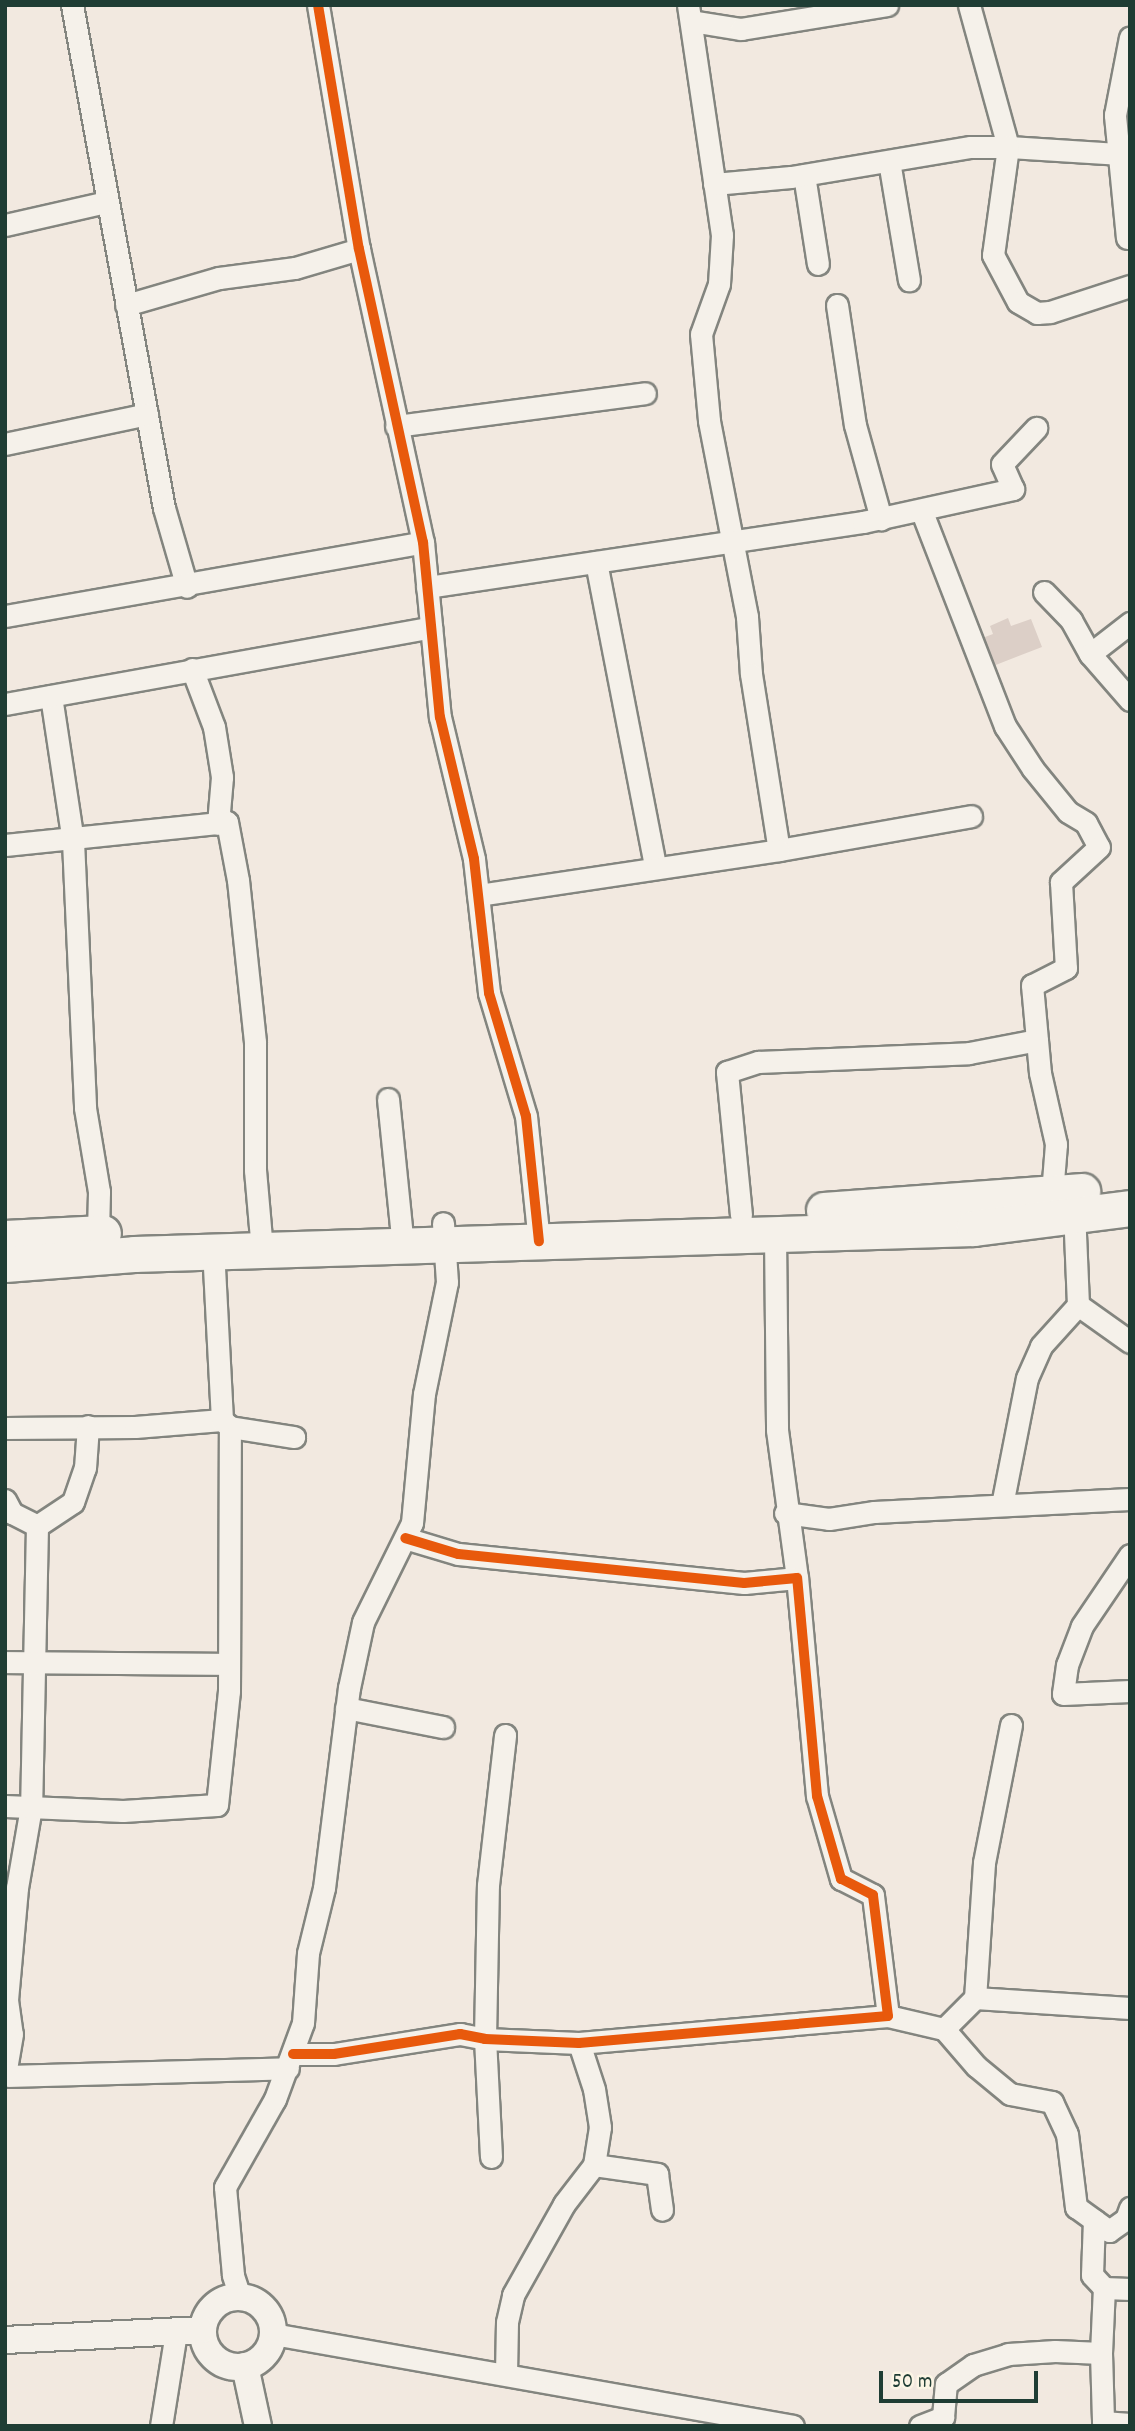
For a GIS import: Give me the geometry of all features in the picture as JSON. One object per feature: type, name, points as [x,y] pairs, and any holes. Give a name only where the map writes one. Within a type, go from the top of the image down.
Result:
[{"type":"highway","points":[[5,1238],[98,1233],[261,1239],[538,1231],[775,1234],[974,1228],[1067,1206],[1130,1183]]},
{"type":"highway","points":[[538,1231],[741,1215],[1067,1206],[1130,1208]]},
{"type":"highway","points":[[5,1264],[213,1251],[261,1239]]},
{"type":"street","points":[[72,5],[164,508],[187,587]]},
{"type":"street","points":[[318,5],[359,248],[423,542],[440,717],[474,859],[489,993],[526,1116],[538,1231]]},
{"type":"street","points":[[779,850],[732,542],[709,421],[701,334],[719,284],[722,235],[690,13],[741,29],[887,5]]},
{"type":"street","points":[[970,5],[1008,147],[993,255],[1018,302],[1037,313],[1050,312],[1130,286]]},
{"type":"street","points":[[1127,239],[1115,115],[1130,37]]},
{"type":"street","points":[[715,184],[804,175],[971,147],[1119,154]]},
{"type":"street","points":[[889,161],[909,281]]},
{"type":"street","points":[[804,175],[818,264]]},
{"type":"street","points":[[5,225],[106,202]]},
{"type":"street","points":[[126,305],[219,278],[295,268],[359,248]]},
{"type":"street","points":[[837,305],[855,425],[881,519]]},
{"type":"street","points":[[396,426],[645,393]]},
{"type":"street","points":[[5,444],[147,414]]},
{"type":"street","points":[[427,587],[881,519],[922,512],[1013,489],[1002,464],[1036,428]]},
{"type":"street","points":[[922,512],[1005,726],[1033,769],[1068,812],[1086,823],[1099,847],[1061,882],[1066,968],[1032,985],[1037,1040],[1067,1206],[1077,1305],[1041,1346],[1027,1378],[1002,1505]]},
{"type":"street","points":[[5,616],[187,587],[423,542]]},
{"type":"street","points":[[597,562],[655,866]]},
{"type":"street","points":[[1044,592],[1071,620],[1090,654],[1130,700]]},
{"type":"street","points":[[1090,654],[1130,623]]},
{"type":"street","points":[[5,705],[431,626]]},
{"type":"street","points":[[192,669],[214,727],[222,777],[218,824]]},
{"type":"street","points":[[51,696],[73,841],[85,1108],[99,1192],[98,1233]]},
{"type":"street","points":[[478,895],[655,866],[779,850],[971,816]]},
{"type":"street","points":[[5,845],[73,841],[227,822],[238,880],[255,1042],[254,1157],[261,1239]]},
{"type":"street","points":[[741,1215],[727,1072],[758,1062],[969,1053],[1037,1040]]},
{"type":"street","points":[[388,1099],[402,1235]]},
{"type":"street","points":[[240,2297],[233,2275],[225,2187],[275,2099],[303,2023],[308,1953],[324,1888],[346,1708],[363,1622],[412,1523],[424,1394],[447,1282],[443,1233]]},
{"type":"street","points":[[775,1234],[777,1430],[785,1513],[797,1578],[817,1796],[841,1879],[873,1895],[888,2016]]},
{"type":"street","points":[[5,1807],[124,1811],[217,1805],[228,1664],[226,1423],[213,1251]]},
{"type":"street","points":[[1077,1305],[1130,1342]]},
{"type":"street","points":[[5,1429],[226,1423],[294,1437]]},
{"type":"street","points":[[37,1526],[73,1502],[85,1468],[88,1426]]},
{"type":"street","points":[[785,1513],[829,1519],[874,1512],[1130,1499]]},
{"type":"street","points":[[5,1500],[12,1513],[37,1526]]},
{"type":"street","points":[[37,1526],[31,1807],[17,1888],[7,2000],[12,2034],[7,2076],[290,2061],[460,2034],[485,2039],[579,2043],[888,2016],[944,2029],[976,2066],[1010,2094],[1052,2102],[1067,2134],[1076,2207],[1109,2231],[1126,2219],[1130,2208]]},
{"type":"street","points":[[405,1538],[458,1554],[744,1583],[797,1578]]},
{"type":"street","points":[[1130,1555],[1082,1626],[1067,1665],[1063,1694],[1130,1691]]},
{"type":"street","points":[[5,1662],[228,1664]]},
{"type":"street","points":[[346,1708],[443,1727]]},
{"type":"street","points":[[944,2029],[975,1998],[984,1863],[1011,1726]]},
{"type":"street","points":[[491,2157],[485,2039],[488,1885],[505,1735]]},
{"type":"street","points":[[975,1998],[1130,2008]]},
{"type":"street","points":[[506,2374],[513,2295],[564,2204],[594,2165],[600,2127],[594,2088],[579,2043]]},
{"type":"street","points":[[594,2165],[657,2174],[662,2210]]},
{"type":"street","points":[[1094,2220],[1092,2275],[1104,2288],[1101,2353],[1103,2424],[1130,2424]]},
{"type":"street","points":[[1104,2288],[1130,2288]]},
{"type":"street","points":[[161,2426],[189,2331],[214,2306],[240,2297],[264,2309],[273,2334],[261,2358],[245,2366],[222,2364],[211,2356],[189,2331]]},
{"type":"street","points":[[5,2340],[189,2331]]},
{"type":"street","points":[[273,2334],[506,2374],[699,2416],[793,2426]]},
{"type":"street","points":[[920,2426],[943,2417],[946,2384],[973,2365],[1008,2354],[1101,2353]]},
{"type":"street","points":[[245,2366],[258,2426]]},
{"type":"building","points":[[1008,618],[1011,626],[1031,619],[1042,647],[988,668],[977,640],[993,634],[990,626]]},
{"type":"cycle path","points":[[318,5],[359,249],[423,542],[440,717],[474,859],[489,993],[526,1116],[539,1241]]},
{"type":"cycle path","points":[[293,2054],[334,2054],[460,2034],[485,2039],[579,2043],[888,2016],[873,1895],[841,1879],[817,1796],[797,1578],[744,1583],[458,1554],[405,1538]]}]
